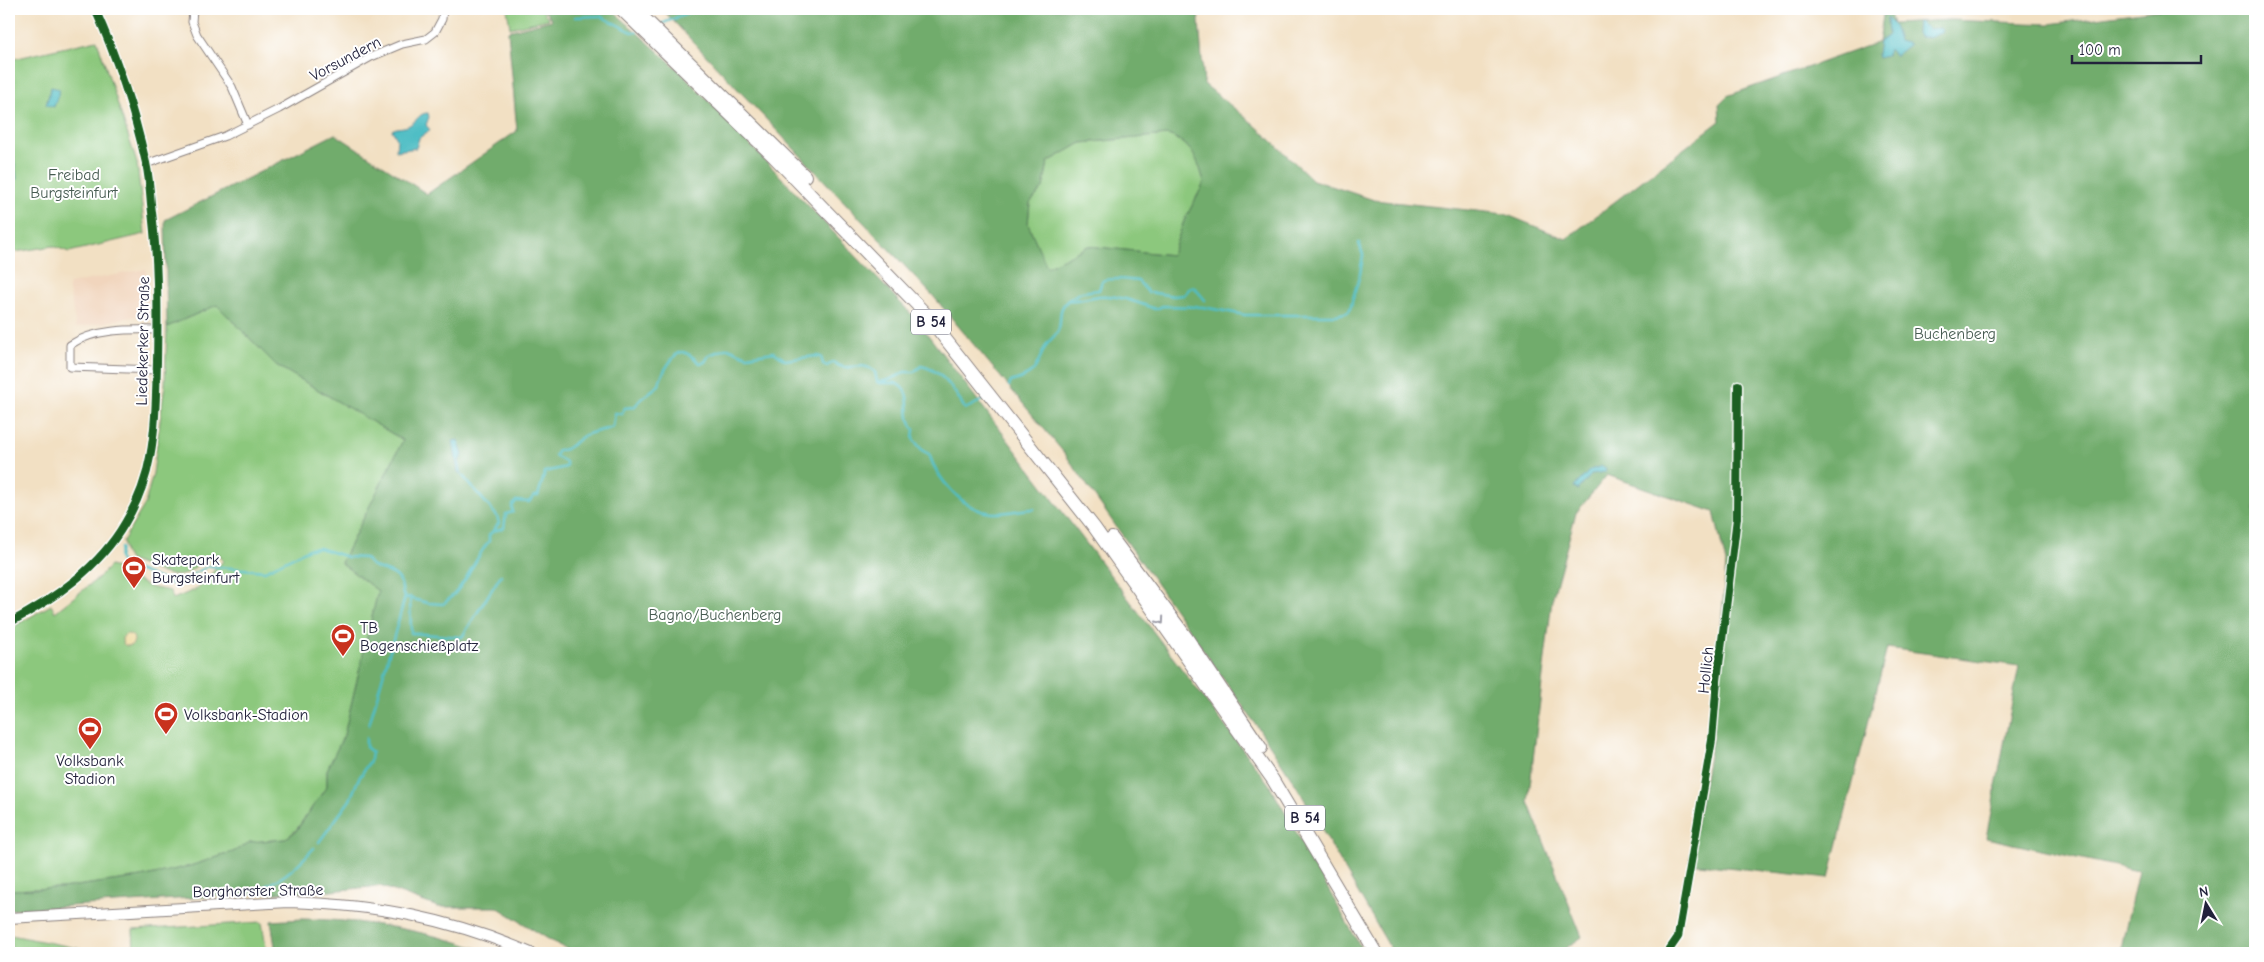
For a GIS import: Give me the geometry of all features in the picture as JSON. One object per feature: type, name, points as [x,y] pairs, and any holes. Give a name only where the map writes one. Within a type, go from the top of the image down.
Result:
[{"type":"highway","name":"B 54","points":[[621,9],[774,157],[924,312],[1094,527],[1213,694],[1273,780],[1376,953]]},
{"type":"highway","name":"B 54","points":[[635,9],[780,150],[929,307],[1095,514],[1186,638],[1280,777],[1385,953]]},
{"type":"main road","name":"Borghorster Straße","points":[[9,918],[290,902],[333,904],[393,910],[428,917],[484,934],[531,953]]},
{"type":"street","name":"Liedekerker Straße","points":[[9,623],[44,603],[68,586],[94,562],[124,524],[139,494],[150,456],[156,370],[157,266],[146,164],[115,53],[95,9]]},
{"type":"street","points":[[194,9],[192,22],[197,35],[232,86],[248,124]]},
{"type":"street","name":"Vorsundern","points":[[146,164],[225,136],[286,105],[371,57],[402,44],[426,39],[435,32],[442,19],[443,9]]},
{"type":"street","points":[[156,370],[70,367],[70,345],[79,339],[96,334],[157,330]]},
{"type":"street","name":"Hollich","points":[[1668,953],[1678,937],[1712,740],[1717,681],[1737,518],[1738,385]]},
{"type":"shaded area","points":[[146,269],[148,314],[76,328],[68,284]]},
{"type":"green space","points":[[507,9],[541,9],[549,19],[510,28]]},
{"type":"green space","name":"Bagno/Buchenberg","points":[[543,9],[611,9],[681,72],[916,319],[1269,784],[1364,953],[576,953],[553,942],[497,907],[438,907],[380,886],[331,891],[252,894],[9,910],[9,890],[62,888],[141,877],[190,866],[233,852],[250,842],[285,839],[296,831],[327,786],[327,770],[344,735],[378,591],[341,563],[403,440],[276,365],[217,305],[167,327],[165,220],[335,134],[427,194],[517,131],[508,31],[552,20]]},
{"type":"green space","name":"Buchenberg","points":[[662,9],[1198,9],[1204,84],[1255,125],[1313,180],[1374,200],[1505,214],[1566,239],[1720,121],[1719,104],[1727,96],[1879,42],[1884,9],[1888,9],[1893,23],[1950,20],[2049,24],[2165,9],[2255,9],[2255,953],[2120,953],[2138,871],[1986,838],[2019,666],[1887,648],[1829,878],[1689,863],[1712,740],[1726,563],[1714,512],[1607,475],[1576,513],[1552,600],[1528,802],[1582,937],[1559,953],[1393,953],[1296,785],[1259,729],[1065,454],[934,297]],"holes":[[[1168,135],[1176,138],[1193,153],[1200,167],[1204,183],[1184,221],[1172,255],[1088,246],[1047,267],[1028,224],[1030,203],[1043,188],[1048,162],[1081,143]]]},
{"type":"green space","name":"Freibad Burgsteinfurt","points":[[97,40],[137,163],[145,234],[69,252],[53,246],[9,253],[9,60]]},
{"type":"green space","points":[[1168,135],[1183,143],[1193,153],[1200,167],[1204,183],[1184,221],[1172,255],[1088,246],[1047,268],[1028,224],[1030,203],[1043,188],[1048,162],[1081,143]]},
{"type":"green space","points":[[217,305],[276,365],[403,440],[341,563],[378,591],[344,735],[327,770],[327,786],[296,830],[285,839],[250,842],[233,852],[190,866],[141,877],[62,888],[9,890],[9,629],[51,605],[55,612],[97,579],[110,566],[117,568],[149,587],[170,591],[173,599],[197,589],[223,561],[219,554],[207,558],[187,573],[177,576],[171,575],[129,560],[125,553],[123,541],[145,504],[153,473],[165,384],[167,327]]},
{"type":"green space","points":[[302,919],[374,924],[398,928],[468,945],[491,953],[276,953],[271,921]]},
{"type":"green space","points":[[262,922],[267,953],[134,953],[133,930]]},
{"type":"green space","points":[[11,935],[102,953],[11,953]]},
{"type":"sand","points":[[130,634],[133,635],[133,645],[126,646],[123,645],[122,638],[123,635]]},
{"type":"water","points":[[1887,18],[1894,25],[1899,41],[1910,44],[1895,56],[1889,49],[1887,56],[1878,58],[1879,42],[1888,35]]},
{"type":"water","points":[[1918,21],[1929,29],[1940,28],[1943,32],[1929,38],[1919,37],[1917,33]]},
{"type":"water","points":[[51,87],[60,89],[54,107],[46,105]]},
{"type":"water","points":[[428,113],[429,117],[426,125],[430,130],[419,138],[416,148],[396,151],[397,139],[392,130],[409,126],[421,115]]},
{"type":"water","points":[[9,124],[17,179],[9,180]]},
{"type":"water","points":[[458,440],[463,455],[459,461],[462,475],[458,472],[453,441]]},
{"type":"water","points":[[1602,466],[1606,468],[1605,472],[1592,474],[1578,490],[1574,487],[1590,470]]},
{"type":"waterway","points":[[659,25],[697,9]]},
{"type":"waterway","points":[[575,17],[600,16],[632,32],[637,32]]},
{"type":"waterway","points":[[1009,386],[1011,382],[1028,375],[1035,368],[1047,344],[1058,331],[1061,310],[1068,300],[1112,296],[1155,309],[1163,306],[1203,307],[1245,315],[1336,315],[1349,312],[1360,274],[1363,255],[1359,243]]},
{"type":"waterway","points":[[1068,299],[1082,292],[1099,290],[1102,281],[1114,279],[1138,281],[1148,292],[1174,296],[1184,295],[1190,288],[1194,287],[1205,300]]},
{"type":"waterway","points":[[121,548],[119,558],[123,564],[175,585],[182,584],[195,573],[209,566],[265,571],[309,549],[319,548],[347,557],[365,558],[373,566],[396,576],[400,581],[405,597],[428,603],[443,604],[451,598],[463,583],[489,541],[489,535],[493,531],[504,528],[506,514],[513,512],[512,507],[516,501],[529,502],[534,496],[538,496],[545,472],[566,467],[566,462],[555,456],[558,450],[568,448],[579,439],[593,432],[613,427],[615,413],[622,414],[624,408],[634,407],[659,385],[668,365],[679,353],[683,352],[692,356],[700,363],[705,362],[709,355],[728,348],[747,356],[774,352],[785,360],[816,356],[821,357],[823,364],[827,366],[833,362],[844,367],[866,367],[875,372],[877,382],[891,379],[904,372],[914,372],[921,366],[941,376],[965,409],[985,399]]},
{"type":"waterway","points":[[880,383],[896,383],[906,393],[909,417],[914,429],[913,439],[923,451],[929,454],[945,483],[962,500],[982,511],[992,513],[1034,509]]},
{"type":"waterway","points":[[462,475],[497,516],[499,523],[493,531]]},
{"type":"waterway","points":[[410,597],[411,633],[462,637],[501,575]]},
{"type":"waterway","points":[[369,725],[405,597]]},
{"type":"waterway","points":[[319,842],[350,800],[358,780],[371,759],[372,752],[366,747],[366,738]]},
{"type":"waterway","points":[[266,886],[292,870],[314,848]]},
{"type":"cycle path","points":[[9,623],[59,593],[89,568],[102,554],[114,539],[137,499],[146,474],[152,445],[156,398],[157,303],[155,244],[149,178],[124,84],[111,46],[95,9]]},
{"type":"cycle path","points":[[1667,953],[1678,937],[1712,740],[1717,681],[1737,518],[1738,385]]},
{"type":"place","name":"Skatepark Burgsteinfurt","points":[[134,589]]},
{"type":"place","name":"TB Bogenschießplatz","points":[[343,657]]},
{"type":"place","name":"Volksbank-Stadion","points":[[166,735]]},
{"type":"place","name":"Volksbank Stadion","points":[[90,750]]}]
